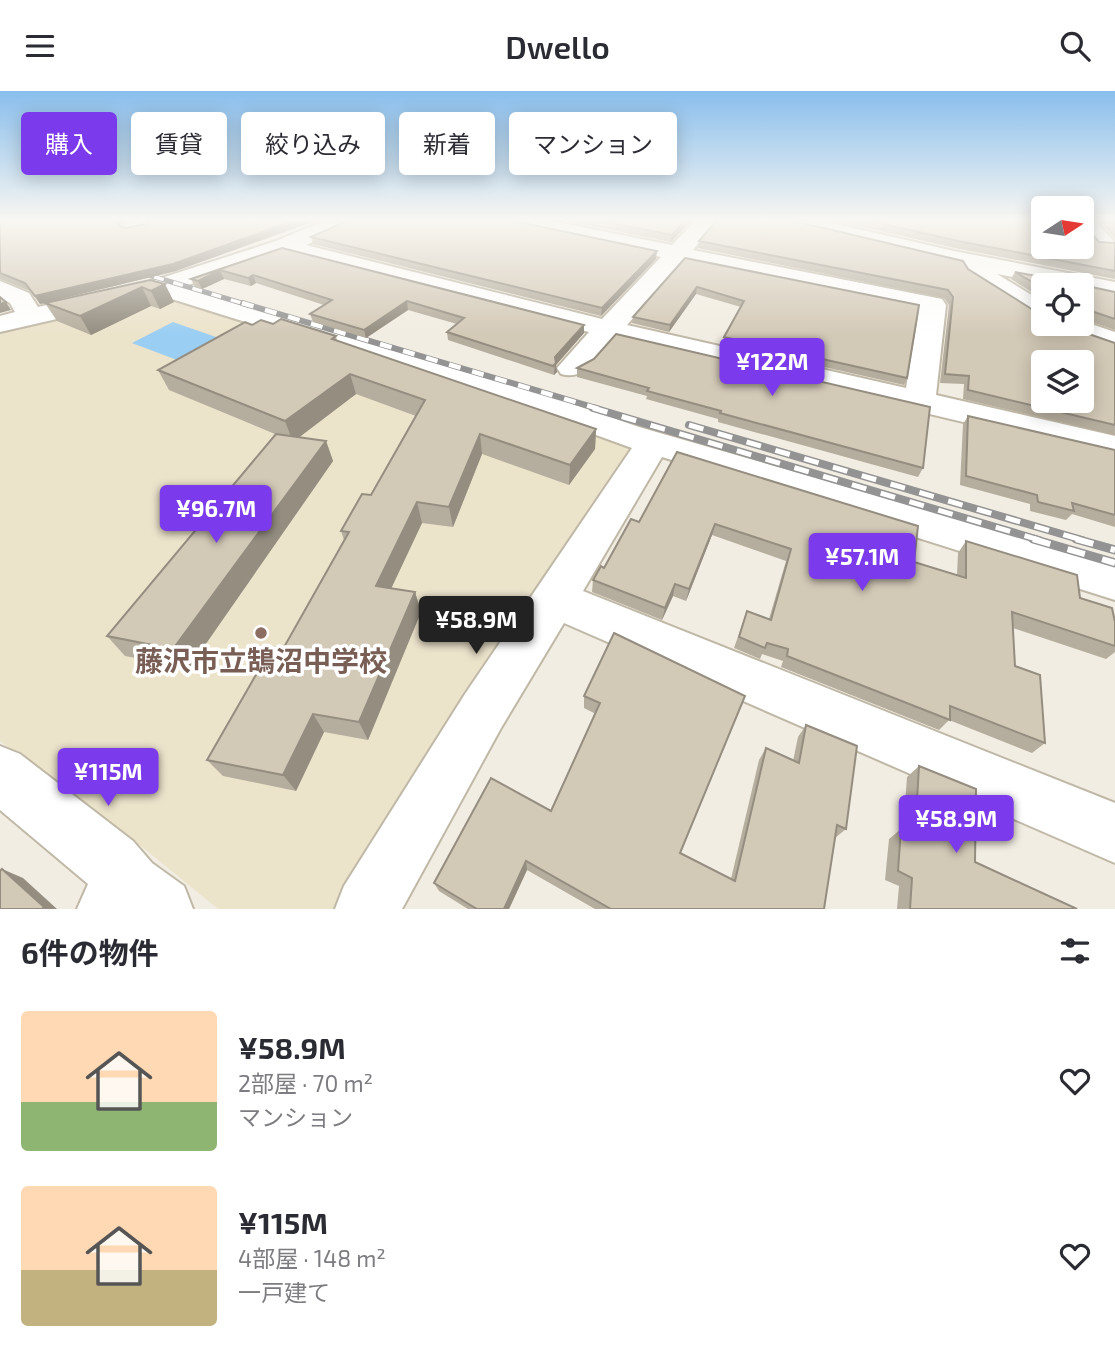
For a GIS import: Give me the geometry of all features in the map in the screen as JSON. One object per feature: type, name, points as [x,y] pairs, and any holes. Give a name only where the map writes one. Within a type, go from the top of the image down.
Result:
[{"type":"street","points":[[0,324],[141,291],[245,258]]},
{"type":"street","points":[[332,258],[609,329],[920,399],[1115,447]]},
{"type":"street","points":[[572,368],[674,258]]},
{"type":"street","points":[[699,258],[933,305],[920,399]]},
{"type":"street","points":[[954,258],[1031,306]]},
{"type":"street","points":[[955,258],[1115,290]]},
{"type":"street","points":[[0,289],[20,298],[31,317]]},
{"type":"street","points":[[141,291],[538,403],[640,439],[1115,582]]},
{"type":"street","points":[[1094,334],[1115,342]]},
{"type":"street","points":[[367,909],[483,711],[554,599],[640,439]]},
{"type":"street","points":[[554,599],[1115,833]]},
{"type":"street","points":[[0,774],[111,863],[133,901]]},
{"type":"shaded area","name":"藤沢市立鵠沼中学校","points":[[157,292],[630,441],[634,453],[354,909],[218,909],[141,846],[0,741],[0,330]]},
{"type":"water","points":[[173,322],[233,343],[193,366],[132,343]]},
{"type":"building","points":[[0,258],[189,258],[35,296],[25,283],[0,273]]},
{"type":"building","points":[[252,258],[322,258],[584,325],[555,357],[556,363],[553,366],[447,332],[464,318],[407,301],[364,330],[310,314],[332,300],[253,275],[248,278],[220,270],[198,281],[191,279]]},
{"type":"building","points":[[398,258],[650,258],[602,308]]},
{"type":"building","points":[[685,258],[919,305],[907,378],[724,337],[744,301],[697,287],[670,325],[633,317]]},
{"type":"building","points":[[786,258],[951,258],[963,261],[968,269],[1031,309],[1031,336],[1094,336],[1115,343],[1115,425],[1065,413],[1094,413],[1094,350],[1031,350],[1031,405],[968,390],[969,376],[945,374],[953,297],[948,290]]},
{"type":"building","points":[[1115,258],[1115,271],[1052,259],[1094,259]]},
{"type":"building","points":[[1015,272],[1031,275],[1031,281]]},
{"type":"building","points":[[150,280],[165,284],[151,291],[142,287],[80,316],[45,303]]},
{"type":"building","points":[[1094,288],[1115,292],[1115,319],[1094,312]]},
{"type":"building","points":[[281,319],[596,429],[570,465],[480,434],[449,507],[417,502],[376,586],[415,592],[359,722],[313,714],[283,775],[207,760],[272,647],[283,649],[349,532],[341,531],[362,494],[371,495],[425,400],[350,374],[285,421],[158,370],[245,322],[252,325],[261,320],[273,324]]},
{"type":"building","points":[[616,334],[930,407],[923,468],[720,413],[721,411],[647,391],[649,388],[577,368],[594,359]]},
{"type":"building","points":[[968,416],[1115,450],[1115,515],[1072,503],[1074,511],[1038,502],[1037,495],[966,476]]},
{"type":"building","points":[[276,434],[326,441],[173,649],[107,636]]},
{"type":"building","points":[[677,452],[918,526],[914,562],[966,578],[966,541],[1077,575],[1080,598],[1112,608],[1115,646],[1012,612],[1015,666],[1040,675],[1045,743],[950,706],[950,720],[787,656],[788,649],[767,643],[765,648],[739,637],[747,611],[771,620],[791,549],[715,524],[689,589],[675,584],[665,608],[593,580],[601,566],[604,568],[631,519],[639,522]]},
{"type":"building","points":[[614,633],[745,696],[680,853],[735,881],[766,748],[799,763],[806,725],[857,746],[846,829],[837,825],[824,909],[611,909],[526,861],[504,909],[477,909],[434,883],[491,778],[551,811],[600,703],[584,696]]},
{"type":"building","points":[[919,766],[976,789],[975,862],[1077,909],[910,909],[912,878],[898,871],[901,829],[915,835]]},
{"type":"building","points":[[2,869],[44,907],[0,909]]},
{"type":"railway","points":[[135,271],[248,305]]},
{"type":"railway","points":[[242,303],[599,409]]},
{"type":"railway","points":[[593,408],[1039,540]]},
{"type":"railway","points":[[689,425],[1082,540]]},
{"type":"railway","points":[[1033,539],[1115,563]]},
{"type":"railway","points":[[1076,539],[1115,550]]},
{"type":"place","name":"藤沢市立鵠沼中学校","points":[[261,633]]}]
